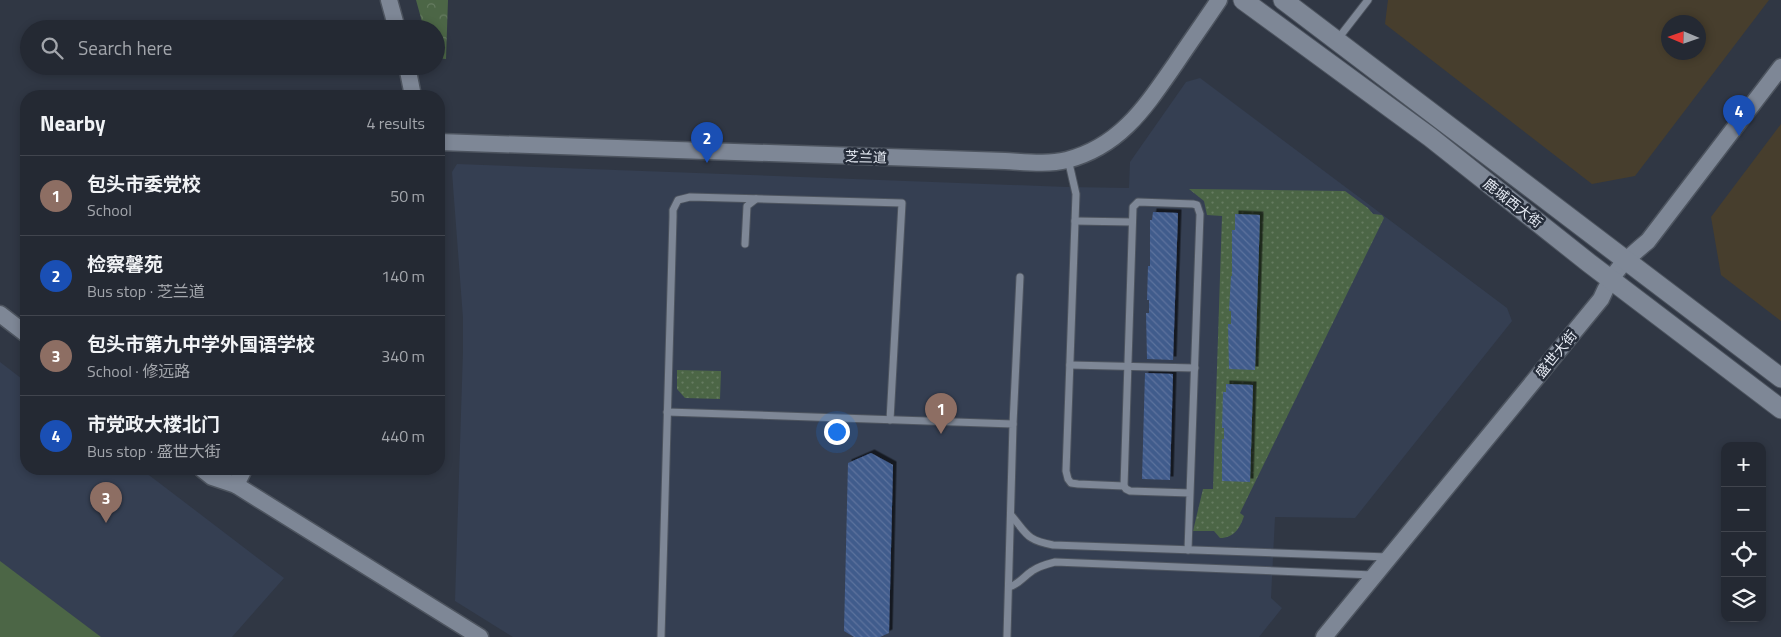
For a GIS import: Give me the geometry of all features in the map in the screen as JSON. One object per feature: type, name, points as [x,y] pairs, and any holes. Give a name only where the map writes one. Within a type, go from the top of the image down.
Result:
[{"type":"main road","name":"鹿城西大街","points":[[1244,0],[1430,138],[1610,279],[1781,409]]},
{"type":"main road","name":"鹿城西大街","points":[[1284,0],[1781,378]]},
{"type":"street","points":[[389,0],[395,20]]},
{"type":"street","name":"芝兰道","points":[[445,142],[1006,162],[1047,162],[1068,159],[1107,144],[1124,130],[1144,109],[1219,0]]},
{"type":"street","name":"盛世大街","points":[[1324,637],[1601,299],[1610,279],[1625,260],[1648,241],[1781,67]]},
{"type":"street","points":[[409,75],[412,90]]},
{"type":"street","points":[[0,314],[20,329]]},
{"type":"street","points":[[210,475],[236,485],[480,637]]},
{"type":"street","points":[[236,485],[241,475]]},
{"type":"lane","points":[[1337,40],[1368,0]]},
{"type":"lane","points":[[1068,159],[1076,194],[1066,471],[1068,479],[1071,483],[1078,484],[1124,486],[1130,491],[1190,492]]},
{"type":"lane","points":[[661,637],[672,217],[678,200],[690,197],[902,203],[890,420]]},
{"type":"lane","points":[[745,244],[747,206],[757,199]]},
{"type":"lane","points":[[1124,486],[1133,207],[1138,202],[1193,204],[1199,207],[1200,214],[1188,550]]},
{"type":"lane","points":[[1076,221],[1132,222]]},
{"type":"lane","points":[[1008,637],[1013,424],[1020,278]]},
{"type":"lane","points":[[1070,364],[1195,368]]},
{"type":"lane","points":[[667,412],[1013,424]]},
{"type":"lane","points":[[1011,515],[1024,533],[1031,539],[1053,545],[1391,557]]},
{"type":"lane","points":[[1009,587],[1018,584],[1038,567],[1055,562],[1376,574]]},
{"type":"shaded area","points":[[1388,0],[1769,0],[1635,176],[1592,184],[1385,24]]},
{"type":"shaded area","points":[[1200,78],[1507,308],[1512,321],[1355,518],[1275,517],[1271,598],[1282,608],[1259,637],[513,637],[455,601],[463,351],[463,318],[452,172],[457,164],[1129,188],[1130,162],[1186,82]]},
{"type":"shaded area","points":[[1781,124],[1781,321],[1721,275],[1711,217]]},
{"type":"shaded area","points":[[0,362],[20,377],[20,475],[149,475],[284,578],[232,637],[0,637]]},
{"type":"green space","points":[[416,0],[448,0],[446,59],[445,20],[422,20]]},
{"type":"green space","points":[[1189,189],[1345,191],[1373,214],[1382,215],[1384,218],[1240,513],[1244,516],[1241,524],[1236,532],[1225,538],[1220,538],[1214,531],[1193,531],[1203,489],[1213,489],[1222,216],[1207,215],[1204,201]]},
{"type":"green space","points":[[677,370],[721,371],[720,399],[685,398],[677,389]]},
{"type":"green space","points":[[0,561],[101,637],[0,637]]},
{"type":"building","points":[[1153,212],[1178,213],[1173,360],[1147,359],[1146,313],[1149,313],[1149,300],[1147,300],[1148,266],[1150,266],[1150,220],[1152,220]]},
{"type":"building","points":[[1235,214],[1260,215],[1255,370],[1229,369],[1228,324],[1231,324],[1231,311],[1229,311],[1232,276],[1232,230],[1235,230]]},
{"type":"building","points":[[1145,373],[1173,374],[1170,480],[1142,479]]},
{"type":"building","points":[[1226,384],[1253,385],[1250,482],[1222,481],[1222,439],[1224,439],[1224,428],[1222,428],[1223,392],[1226,392]]},
{"type":"building","points":[[871,453],[893,465],[889,633],[880,637],[854,637],[844,631],[848,463]]},
{"type":"place","name":"市党政大楼北门","points":[[1739,136]]},
{"type":"place","name":"检察馨苑","points":[[707,163]]},
{"type":"place","name":"包头市委党校","points":[[941,434]]},
{"type":"place","name":"包头市第九中学外国语学校","points":[[106,523]]}]
